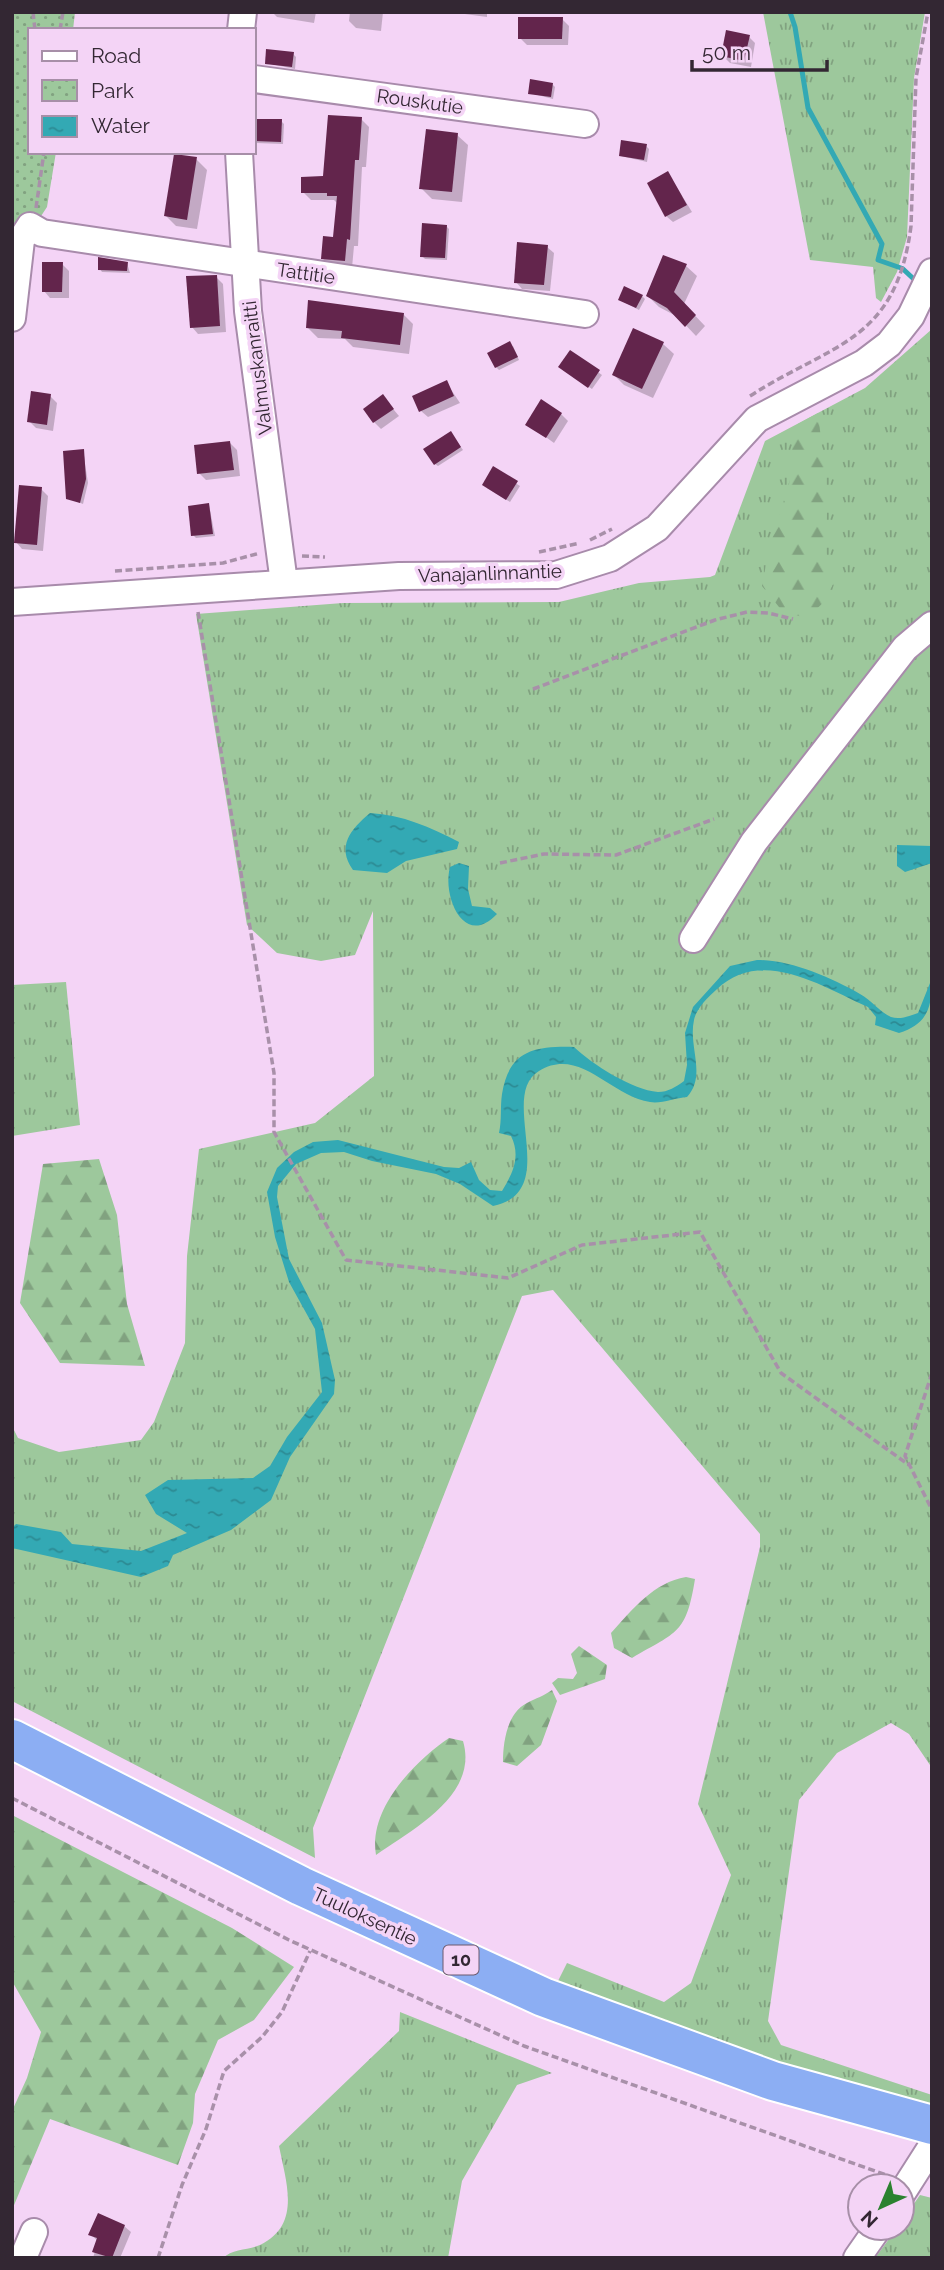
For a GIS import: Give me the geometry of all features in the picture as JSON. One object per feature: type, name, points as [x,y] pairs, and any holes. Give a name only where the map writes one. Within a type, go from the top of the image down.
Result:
[{"type":"highway","name":"Tuuloksentie","points":[[12,1739],[301,1886],[543,1997],[773,2081],[932,2125]]},
{"type":"street","name":"Rouskutie","points":[[256,79],[585,124]]},
{"type":"street","name":"Valmuskanraitti","points":[[239,154],[250,325],[284,583]]},
{"type":"street","name":"Tattitie","points":[[30,226],[41,233],[584,314]]},
{"type":"street","points":[[12,318],[21,240],[30,226]]},
{"type":"street","name":"Vanajanlinnantie","points":[[12,602],[399,576],[556,575],[610,558],[657,528],[757,419],[854,368],[889,344],[911,316],[932,272]]},
{"type":"street","points":[[693,939],[754,842],[905,648],[932,625]]},
{"type":"street","points":[[915,2172],[932,2146]]},
{"type":"street","points":[[23,2258],[34,2232]]},
{"type":"street","points":[[857,2258],[868,2242]]},
{"type":"path","points":[[743,402],[772,381],[839,349],[863,330],[894,288],[908,249],[911,226],[916,78],[928,12]]},
{"type":"path","points":[[30,226],[38,203],[44,154]]},
{"type":"path","points":[[534,552],[589,540],[613,528]]},
{"type":"path","points":[[194,589],[274,1073],[274,1132],[346,1260],[508,1278],[582,1245],[700,1232],[781,1373],[909,1465]]},
{"type":"path","points":[[533,689],[715,620],[747,612],[768,612],[793,619]]},
{"type":"path","points":[[500,863],[544,855],[615,855],[714,819]]},
{"type":"path","points":[[932,1373],[905,1456],[932,1510]]},
{"type":"path","points":[[12,1798],[310,1951],[524,2046],[862,2172]]},
{"type":"path","points":[[158,2258],[182,2185],[206,2129],[224,2071],[261,2037],[282,2012],[310,1951]]},
{"type":"green space","points":[[12,12],[75,12],[73,28],[28,28],[28,154],[56,154],[47,207],[12,260]]},
{"type":"green space","points":[[763,12],[925,12],[914,78],[907,237],[897,272],[881,302],[876,298],[873,267],[810,260]]},
{"type":"green space","points":[[932,329],[932,1768],[909,1734],[891,1723],[837,1753],[799,1800],[768,2021],[781,2045],[932,2095],[932,2108],[772,2063],[557,1983],[567,1963],[664,2002],[691,1983],[731,1875],[698,1804],[760,1547],[760,1534],[553,1290],[522,1296],[313,1828],[315,1858],[12,1701],[12,1426],[18,1438],[59,1452],[141,1440],[154,1422],[185,1343],[187,1256],[199,1149],[315,1123],[374,1076],[373,911],[355,955],[321,961],[277,953],[247,925],[196,614],[343,603],[559,602],[639,583],[710,577],[715,575],[765,441],[865,388]]},
{"type":"green space","points":[[818,413],[828,500],[824,549],[837,575],[826,600],[807,618],[783,612],[762,586],[770,543],[789,485],[793,432],[798,424]]},
{"type":"green space","points":[[66,982],[80,1125],[12,1136],[12,985]]},
{"type":"green space","points":[[99,1159],[117,1215],[127,1304],[145,1366],[60,1363],[20,1303],[43,1164]]},
{"type":"green space","points":[[686,1577],[695,1579],[692,1597],[683,1621],[670,1636],[632,1658],[614,1648],[611,1633],[636,1606],[664,1585]]},
{"type":"green space","points":[[579,1646],[607,1665],[605,1679],[560,1695],[552,1683],[558,1678],[573,1679],[577,1673],[571,1654]]},
{"type":"green space","points":[[552,1690],[557,1701],[541,1745],[517,1766],[503,1762],[505,1737],[515,1714],[527,1703]]},
{"type":"green space","points":[[449,1738],[463,1741],[465,1760],[461,1778],[452,1794],[424,1822],[376,1855],[375,1838],[386,1804],[408,1773]]},
{"type":"green space","points":[[12,1815],[232,1928],[294,1967],[254,2020],[218,2040],[195,2094],[193,2123],[178,2165],[50,2119],[12,2210],[12,2111],[27,2078],[41,2032],[12,1981]]},
{"type":"green space","points":[[400,2012],[552,2073],[517,2085],[462,2181],[448,2258],[223,2258],[235,2251],[260,2245],[282,2226],[288,2202],[279,2146],[399,2031]]},
{"type":"green space","points":[[920,2195],[932,2198],[932,2258],[875,2258],[887,2242],[916,2242],[916,2201]]},
{"type":"water","points":[[370,813],[394,816],[427,827],[459,842],[457,849],[406,861],[387,873],[353,870],[346,853],[348,838]]},
{"type":"water","points":[[897,845],[932,846],[932,863],[905,872],[897,866]]},
{"type":"water","points":[[459,863],[469,866],[468,889],[472,906],[490,908],[497,914],[485,923],[475,926],[466,922],[453,904],[448,879],[450,867]]},
{"type":"water","points":[[757,960],[797,966],[823,976],[860,994],[883,1013],[894,1018],[918,1013],[932,978],[931,998],[922,1019],[899,1033],[875,1025],[876,1017],[868,1007],[791,974],[752,971],[734,977],[709,996],[695,1016],[693,1040],[696,1079],[687,1097],[659,1102],[635,1098],[582,1068],[568,1064],[554,1065],[539,1071],[528,1083],[524,1101],[527,1164],[524,1183],[513,1197],[493,1206],[460,1184],[436,1174],[372,1161],[344,1152],[321,1153],[296,1164],[278,1186],[277,1197],[289,1259],[322,1323],[335,1380],[334,1394],[290,1457],[271,1500],[231,1530],[173,1555],[168,1566],[141,1577],[12,1548],[12,1528],[16,1524],[61,1532],[72,1544],[141,1551],[187,1533],[156,1514],[145,1495],[168,1480],[253,1478],[270,1466],[287,1437],[322,1392],[315,1329],[289,1282],[275,1237],[267,1192],[277,1168],[294,1152],[313,1142],[338,1140],[444,1167],[459,1168],[471,1162],[479,1180],[490,1190],[502,1191],[512,1171],[515,1150],[511,1136],[499,1133],[502,1094],[511,1068],[518,1060],[536,1050],[574,1047],[591,1061],[636,1087],[658,1092],[669,1090],[684,1081],[687,1065],[685,1033],[693,1007],[730,966]]},
{"type":"building","points":[[518,17],[563,17],[562,39],[518,39]]},
{"type":"building","points":[[726,30],[750,35],[744,61],[721,56]]},
{"type":"building","points":[[266,49],[294,52],[292,67],[265,64]]},
{"type":"building","points":[[530,79],[553,83],[551,97],[528,94]]},
{"type":"building","points":[[328,115],[362,117],[359,160],[355,160],[350,240],[347,239],[345,261],[321,259],[323,236],[333,237],[337,196],[327,196],[327,193],[301,193],[301,177],[323,176]]},
{"type":"building","points":[[256,119],[282,119],[281,142],[256,141]]},
{"type":"building","points":[[426,129],[458,133],[452,192],[419,189]]},
{"type":"building","points":[[621,140],[647,144],[644,160],[619,156]]},
{"type":"building","points":[[174,154],[197,157],[187,220],[164,216]]},
{"type":"building","points":[[668,171],[687,205],[665,217],[647,183]]},
{"type":"building","points":[[422,223],[447,225],[445,258],[420,257]]},
{"type":"building","points":[[517,242],[548,245],[544,285],[514,283]]},
{"type":"building","points":[[663,255],[687,264],[674,292],[696,315],[685,327],[667,308],[646,296]]},
{"type":"building","points":[[98,257],[128,262],[127,271],[98,270]]},
{"type":"building","points":[[42,262],[63,262],[62,292],[42,292]]},
{"type":"building","points":[[217,275],[220,326],[190,328],[186,276]]},
{"type":"building","points":[[624,286],[643,295],[636,308],[618,300]]},
{"type":"building","points":[[308,300],[404,313],[400,345],[341,338],[342,331],[306,328]]},
{"type":"building","points":[[633,328],[664,342],[642,389],[612,375]]},
{"type":"building","points":[[510,341],[518,357],[495,368],[487,353]]},
{"type":"building","points":[[570,350],[600,370],[588,388],[558,367]]},
{"type":"building","points":[[447,380],[454,396],[419,412],[412,396]]},
{"type":"building","points":[[31,391],[51,394],[47,425],[27,422]]},
{"type":"building","points":[[383,394],[394,409],[373,423],[363,409]]},
{"type":"building","points":[[541,399],[562,413],[546,438],[525,425]]},
{"type":"building","points":[[451,431],[461,447],[434,465],[423,449]]},
{"type":"building","points":[[230,441],[234,470],[197,474],[194,445]]},
{"type":"building","points":[[84,449],[86,479],[80,503],[66,499],[63,451]]},
{"type":"building","points":[[493,466],[518,481],[506,500],[482,485]]},
{"type":"building","points":[[19,485],[42,487],[37,545],[14,543]]},
{"type":"building","points":[[209,503],[213,534],[191,536],[188,506]]},
{"type":"building","points":[[98,2213],[125,2225],[112,2258],[92,2252],[97,2238],[88,2235]]},
{"type":"waterway","points":[[790,12],[795,27],[808,108],[882,244],[878,260],[901,268]]},
{"type":"waterway","points":[[903,269],[918,283]]}]
